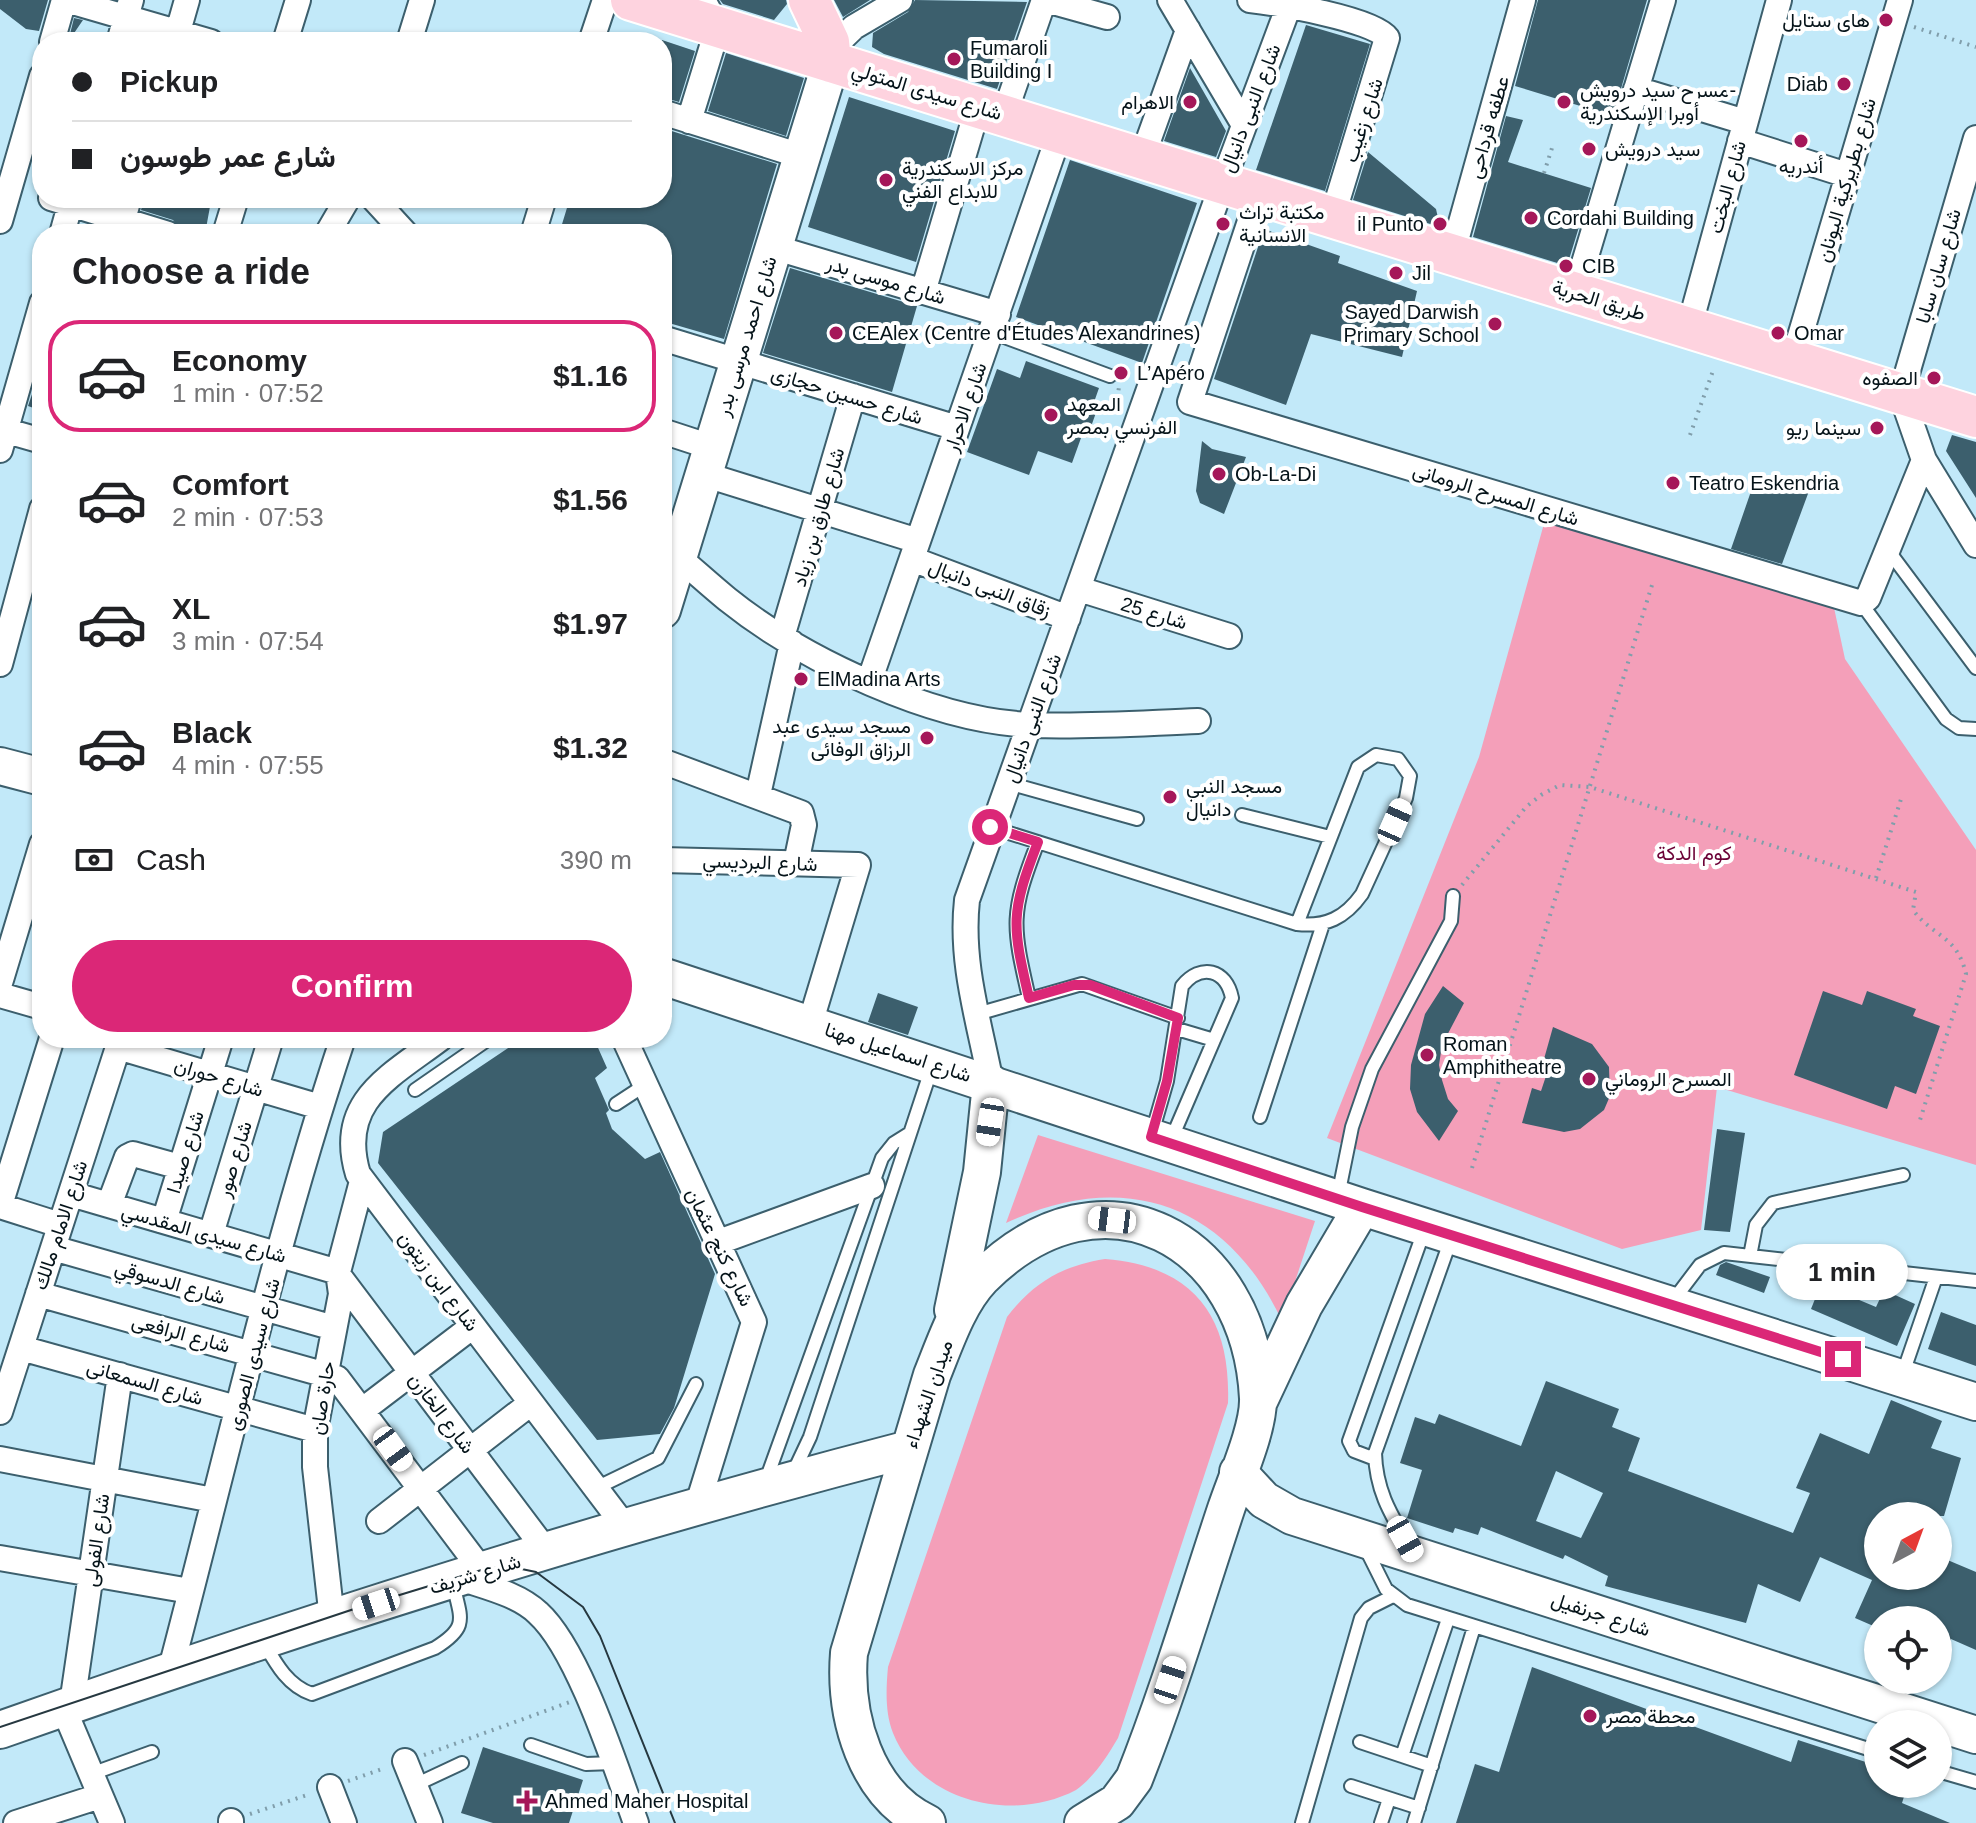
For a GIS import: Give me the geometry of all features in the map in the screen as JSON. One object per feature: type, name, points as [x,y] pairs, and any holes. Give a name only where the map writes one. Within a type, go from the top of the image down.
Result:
[{"type":"main road","name":"شارع سيدى المتولي","points":[[631,0],[711,13],[830,56],[994,103],[1060,132],[1241,188]]},
{"type":"main road","points":[[809,0],[822,22],[830,56]]},
{"type":"main road","name":"شارع احمد مرسى بدر","points":[[672,545],[707,460],[830,56]]},
{"type":"main road","name":"طريق الحرية","points":[[1241,188],[1976,417]]},
{"type":"main road","points":[[0,766],[32,774]]},
{"type":"main road","name":"شارع اسماعيل مهنا","points":[[672,979],[1439,1232],[1976,1402]]},
{"type":"main road","points":[[949,1332],[982,1172],[991,1083]]},
{"type":"main road","points":[[1258,1403],[1350,1203]]},
{"type":"main road","name":"ميدان الشهداء","points":[[927,1823],[914,1817],[881,1785],[851,1721],[846,1682],[849,1653],[909,1449],[949,1332],[980,1280],[1018,1247],[1093,1218],[1131,1222],[1167,1235],[1188,1249],[1225,1284],[1244,1325],[1254,1362],[1258,1403],[1150,1739],[1134,1779],[1126,1813],[1083,1823]]},
{"type":"main road","name":"شارع شريف","points":[[0,1730],[465,1577],[776,1484],[909,1449]]},
{"type":"main road","name":"شارع جرنفيل","points":[[1238,1472],[1276,1509],[1976,1735]]},
{"type":"street","points":[[55,32],[65,0],[129,9],[168,32]]},
{"type":"street","points":[[177,32],[187,0]]},
{"type":"street","points":[[288,32],[298,0]]},
{"type":"street","points":[[412,32],[422,0]]},
{"type":"street","points":[[594,32],[605,0]]},
{"type":"street","points":[[830,56],[854,27],[900,0]]},
{"type":"street","points":[[923,292],[994,103],[1045,0],[1107,17]]},
{"type":"street","points":[[1170,0],[1244,125]]},
{"type":"street","points":[[1250,0],[1290,2]]},
{"type":"street","name":"عطفه قرداحى","points":[[1452,255],[1523,0]]},
{"type":"street","points":[[1575,293],[1663,0]]},
{"type":"street","name":"شارع البخت","points":[[1706,334],[1742,131],[1779,0]]},
{"type":"street","name":"شارع زغيب","points":[[1290,2],[1382,31],[1387,47],[1332,218]]},
{"type":"street","name":"شارع النبى دانيال","points":[[991,1083],[963,939],[967,900],[990,827],[1031,725],[1079,589],[1241,188],[1244,125],[1290,2]]},
{"type":"street","name":"شارع بطريركية اليونان","points":[[1793,360],[1893,7]]},
{"type":"street","points":[[122,32],[129,9]]},
{"type":"street","points":[[689,121],[711,13]]},
{"type":"street","points":[[1142,158],[1188,30]]},
{"type":"street","points":[[1636,89],[1847,175]]},
{"type":"street","points":[[0,221],[6,182],[32,105]]},
{"type":"street","points":[[672,115],[801,156]]},
{"type":"street","name":"شارع الاحرار","points":[[869,682],[1060,132]]},
{"type":"street","name":"شارع سان سابا","points":[[1901,394],[1976,138]]},
{"type":"street","points":[[6,182],[32,191]]},
{"type":"street","name":"شارع المسرح الرومانى","points":[[1241,188],[1190,402],[1861,603]]},
{"type":"street","points":[[88,208],[123,218]]},
{"type":"street","points":[[382,208],[397,224]]},
{"type":"street","name":"شارع موسى بدر","points":[[773,247],[923,292],[995,323]]},
{"type":"street","points":[[32,336],[2,436],[32,440]]},
{"type":"street","name":"شارع حسين حجازى","points":[[672,341],[957,428]]},
{"type":"street","points":[[1901,394],[1924,460],[1976,545]]},
{"type":"street","name":"شارع طارق بن زياد","points":[[758,795],[787,640],[819,511],[853,396]]},
{"type":"street","name":"زقاق النبى دانيال","points":[[672,437],[707,460],[1068,618]]},
{"type":"street","points":[[1861,603],[1868,598],[1924,460]]},
{"type":"street","points":[[672,552],[728,600],[787,640],[869,682],[976,716],[1031,725],[1198,721]]},
{"type":"street","points":[[0,664],[32,559]]},
{"type":"street","name":"شارع 25","points":[[1079,589],[1229,636]]},
{"type":"street","points":[[672,765],[793,808],[804,818],[796,863]]},
{"type":"street","name":"شارع البرديسي","points":[[672,860],[858,865],[810,1024]]},
{"type":"street","points":[[0,983],[32,906]]},
{"type":"street","points":[[0,995],[32,1004]]},
{"type":"street","points":[[49,1048],[0,1206],[56,1236]]},
{"type":"street","name":"شارع الامام مالك","points":[[0,1412],[14,1342],[38,1294],[117,1048]]},
{"type":"street","name":"شارع حوران","points":[[136,1048],[255,1087],[352,1138]]},
{"type":"street","name":"شارع صيدا","points":[[164,1221],[218,1048]]},
{"type":"street","name":"شارع صور","points":[[211,1234],[268,1048]]},
{"type":"street","name":"شارع سيدى الصورى","points":[[170,1672],[238,1408],[340,1048]]},
{"type":"street","points":[[352,1138],[355,1119],[376,1087],[428,1048]]},
{"type":"street","name":"شارع كنج عثمان","points":[[628,1048],[754,1322],[696,1510]]},
{"type":"street","name":"شارع ابن زيتون","points":[[352,1138],[353,1156],[362,1181],[626,1528]]},
{"type":"street","points":[[109,1205],[127,1157],[133,1154],[180,1167]]},
{"type":"street","name":"حارة صان","points":[[332,1619],[315,1467],[315,1430],[342,1291],[338,1273],[362,1181]]},
{"type":"street","points":[[716,1243],[872,1186]]},
{"type":"street","name":"شارع سيدى المقدسي","points":[[71,1194],[338,1273]]},
{"type":"street","name":"شارع الدسوقي","points":[[56,1236],[265,1309],[334,1328]]},
{"type":"street","name":"شارع الخازن","points":[[338,1273],[547,1552]]},
{"type":"street","name":"شارع الرافعى","points":[[38,1294],[324,1373]]},
{"type":"street","points":[[364,1409],[473,1326]]},
{"type":"street","name":"شارع السمعانى","points":[[14,1342],[315,1430]]},
{"type":"street","points":[[324,1373],[343,1382],[421,1488],[465,1577],[522,1601],[539,1614],[558,1638],[587,1696],[636,1823]]},
{"type":"street","name":"شارع الفولى","points":[[67,1706],[91,1573],[120,1375]]},
{"type":"street","points":[[379,1521],[531,1403]]},
{"type":"street","points":[[0,1459],[213,1500]]},
{"type":"street","points":[[0,1558],[190,1591]]},
{"type":"street","points":[[67,1706],[112,1823]]},
{"type":"street","points":[[405,1761],[433,1822]]},
{"type":"street","points":[[16,1823],[95,1785]]},
{"type":"street","points":[[330,1787],[344,1823]]},
{"type":"lane","points":[[995,323],[1110,376]]},
{"type":"lane","points":[[1888,550],[1976,668]]},
{"type":"lane","points":[[1861,603],[1946,719],[1959,728],[1976,729]]},
{"type":"lane","points":[[990,827],[1297,924],[1323,924],[1339,918],[1362,894],[1406,798],[1410,776],[1398,759],[1376,755],[1358,767],[1297,924]]},
{"type":"lane","points":[[1008,783],[1137,819]]},
{"type":"lane","points":[[1242,815],[1330,837]]},
{"type":"lane","points":[[1029,998],[1014,920],[1016,901],[1038,842]]},
{"type":"lane","points":[[1350,1203],[1359,1101],[1372,1069],[1451,921],[1453,896]]},
{"type":"lane","points":[[1260,1117],[1323,924]]},
{"type":"lane","points":[[1205,970],[1219,973],[1229,984],[1232,998],[1192,1090],[1160,1140],[1182,986],[1192,975],[1205,970]]},
{"type":"lane","points":[[977,1014],[1074,985],[1090,985],[1214,1040]]},
{"type":"lane","points":[[415,1090],[476,1048]]},
{"type":"lane","points":[[776,1484],[810,1437],[933,1064]]},
{"type":"lane","points":[[1167,1081],[1192,1090]]},
{"type":"lane","points":[[616,1104],[645,1085]]},
{"type":"lane","points":[[776,1484],[872,1186],[887,1150],[910,1133]]},
{"type":"lane","points":[[1750,1256],[1756,1225],[1773,1203],[1903,1175]]},
{"type":"lane","points":[[1375,1459],[1354,1451],[1349,1441],[1439,1232]]},
{"type":"lane","points":[[1413,1554],[1383,1503],[1375,1459],[1439,1232]]},
{"type":"lane","points":[[1670,1304],[1690,1276],[1710,1258],[1724,1253],[1976,1281]]},
{"type":"lane","points":[[1901,1377],[1936,1277]]},
{"type":"lane","points":[[596,1488],[658,1458],[696,1384]]},
{"type":"lane","points":[[1360,1537],[1393,1596],[1407,1605],[1864,1748]]},
{"type":"lane","points":[[263,1642],[283,1674],[301,1691],[312,1694],[435,1648],[452,1637],[460,1629],[465,1577]]},
{"type":"lane","points":[[1302,1823],[1361,1618],[1369,1608],[1393,1596]]},
{"type":"lane","points":[[1402,1756],[1448,1619]]},
{"type":"lane","points":[[1414,1823],[1474,1627]]},
{"type":"lane","points":[[1360,1742],[1432,1766]]},
{"type":"lane","points":[[531,1745],[586,1764],[613,1763]]},
{"type":"lane","points":[[95,1785],[152,1752]]},
{"type":"lane","points":[[415,1785],[462,1763]]},
{"type":"lane","points":[[1952,1775],[1976,1782]]},
{"type":"lane","points":[[1351,1786],[1419,1808]]},
{"type":"lane","points":[[1381,1823],[1389,1799]]},
{"type":"path","points":[[1893,7],[1976,47]]},
{"type":"path","points":[[1544,173],[1552,148]]},
{"type":"path","points":[[1690,435],[1706,334]]},
{"type":"path","points":[[1110,376],[1119,387],[1115,417]]},
{"type":"path","points":[[1472,1168],[1652,585]]},
{"type":"path","points":[[1453,896],[1526,807],[1560,785],[1590,787],[1916,892],[1913,910],[1920,920],[1952,942],[1962,958],[1966,974],[1920,1120]]},
{"type":"path","points":[[1875,879],[1902,796]]},
{"type":"green space","name":"كوم الدكة","points":[[1545,520],[1833,603],[1845,659],[1976,850],[1976,1165],[1717,1087],[1701,1230],[1622,1249],[1327,1138],[1479,757]]},
{"type":"green space","points":[[1038,1135],[1315,1221],[1282,1321],[1259,1280],[1232,1248],[1201,1223],[1167,1207],[1130,1198],[1091,1198],[1049,1207],[1006,1223]]},
{"type":"green space","points":[[1105,1259],[1162,1272],[1184,1285],[1201,1301],[1214,1321],[1223,1345],[1228,1403],[1118,1738],[1109,1753],[1083,1785],[1051,1800],[1025,1805],[998,1805],[971,1800],[925,1776],[906,1757],[893,1733],[889,1717],[888,1667],[1007,1317],[1028,1294],[1050,1278],[1075,1266]]},
{"type":"building","points":[[0,0],[48,0],[39,31],[26,29],[0,9]]},
{"type":"building","points":[[720,0],[786,0],[787,4],[774,20],[723,4]]},
{"type":"building","points":[[834,0],[870,0],[843,17]]},
{"type":"building","name":"Fumaroli Building I","points":[[915,0],[1027,2],[997,89],[884,54],[872,47],[873,33],[908,12]]},
{"type":"building","points":[[1538,0],[1647,0],[1613,116],[1515,86]]},
{"type":"building","points":[[74,18],[83,20],[75,32],[70,32]]},
{"type":"building","points":[[1306,25],[1370,44],[1325,191],[1256,170]]},
{"type":"building","points":[[672,43],[695,51],[679,102],[672,100]]},
{"type":"building","points":[[726,53],[804,78],[786,136],[708,111]]},
{"type":"building","name":"الاهرام","points":[[1190,68],[1226,131],[1216,157],[1164,141]]},
{"type":"building","name":"مركز الاسكندرية للابداع الفني","points":[[849,97],[955,131],[916,262],[808,227]]},
{"type":"building","name":"Cordahi Building","points":[[1506,116],[1523,120],[1508,162],[1591,188],[1567,266],[1473,237]]},
{"type":"building","points":[[672,131],[777,164],[724,339],[672,324],[672,224],[562,224],[567,208],[672,208]]},
{"type":"building","points":[[1368,152],[1436,209],[1440,227],[1353,200]]},
{"type":"building","points":[[1070,160],[1197,203],[1142,363],[1016,317]]},
{"type":"building","points":[[210,208],[207,224],[176,224],[173,220],[141,210]]},
{"type":"building","points":[[1264,229],[1340,256],[1338,263],[1417,291],[1402,357],[1311,334],[1286,405],[1214,379]]},
{"type":"building","points":[[790,268],[917,306],[892,392],[763,353]]},
{"type":"building","points":[[1026,361],[1099,388],[1093,405],[1098,407],[1087,438],[1081,438],[1072,463],[1038,451],[1029,475],[967,452],[997,369],[1020,378]]},
{"type":"building","points":[[1952,435],[1976,442],[1976,498],[1946,451]]},
{"type":"building","name":"Ob-La-Di","points":[[1202,441],[1212,449],[1246,457],[1224,514],[1200,503],[1196,491]]},
{"type":"building","points":[[1757,474],[1809,491],[1782,564],[1731,549]]},
{"type":"building","name":"Roman Amphitheatre","points":[[1443,986],[1464,1003],[1442,1045],[1439,1065],[1442,1080],[1448,1099],[1458,1111],[1439,1141],[1417,1112],[1410,1089],[1411,1065],[1425,1014]]},
{"type":"building","points":[[1823,991],[1862,1005],[1867,991],[1916,1009],[1913,1016],[1940,1026],[1916,1094],[1895,1086],[1887,1109],[1794,1075]]},
{"type":"building","points":[[878,993],[918,1007],[908,1035],[868,1022]]},
{"type":"building","name":"المسرح الروماني","points":[[1553,1027],[1592,1044],[1609,1067],[1610,1096],[1604,1110],[1580,1129],[1564,1132],[1522,1123],[1532,1088],[1541,1091],[1551,1061],[1544,1059]]},
{"type":"building","points":[[508,1048],[598,1048],[607,1068],[595,1078],[609,1110],[606,1113],[612,1129],[645,1159],[660,1152],[715,1274],[674,1408],[660,1434],[597,1440],[378,1163],[383,1132]]},
{"type":"building","points":[[1717,1129],[1745,1133],[1730,1232],[1704,1230]]},
{"type":"building","points":[[1726,1262],[1770,1277],[1764,1293],[1716,1275],[1720,1265]]},
{"type":"building","points":[[1821,1284],[1876,1307],[1884,1290],[1915,1304],[1897,1346],[1811,1309]]},
{"type":"building","points":[[1941,1312],[1976,1325],[1976,1366],[1928,1349]]},
{"type":"building","points":[[1546,1381],[1619,1409],[1612,1427],[1640,1438],[1628,1471],[1793,1533],[1810,1493],[1796,1488],[1820,1433],[1869,1454],[1891,1400],[1942,1421],[1931,1448],[1961,1458],[1948,1502],[1864,1502],[1864,1576],[1820,1557],[1800,1602],[1758,1584],[1746,1623],[1605,1586],[1608,1576],[1565,1555],[1563,1559],[1481,1527],[1478,1535],[1455,1528],[1453,1533],[1407,1518],[1422,1470],[1400,1463],[1415,1417],[1435,1424],[1439,1414],[1521,1446]],"holes":[[[1556,1471],[1603,1493],[1581,1538],[1536,1521]]]},
{"type":"building","points":[[1952,1562],[1976,1572],[1976,1650],[1952,1639],[1952,1606],[1864,1606],[1864,1622],[1855,1618],[1868,1590],[1952,1590]]},
{"type":"building","name":"محطة مصر","points":[[1532,1667],[1791,1762],[1798,1740],[1864,1761],[1864,1798],[1904,1798],[1902,1803],[1950,1823],[1456,1823],[1475,1764],[1499,1772]]},
{"type":"building","points":[[483,1747],[583,1780],[569,1823],[493,1823],[461,1813]]},
{"type":"tram line","points":[[0,1727],[357,1608],[488,1568],[512,1567],[536,1572],[583,1607],[600,1636],[675,1823]]},
{"type":"place","name":"هاى ستايل","points":[[1886,20]]},
{"type":"place","name":"Fumaroli Building I","points":[[954,59]]},
{"type":"place","name":"Diab","points":[[1844,84]]},
{"type":"place","name":"الاهرام","points":[[1190,102]]},
{"type":"place","name":"مسرح سيد درويش- أوبرا الإسكندرية","points":[[1564,102]]},
{"type":"place","name":"أندريه","points":[[1801,141]]},
{"type":"place","name":"سيد درويش","points":[[1589,149]]},
{"type":"place","name":"مركز الاسكندرية للابداع الفني","points":[[886,180]]},
{"type":"place","name":"Cordahi Building","points":[[1531,218]]},
{"type":"place","name":"مكتبة تراث الانسانية","points":[[1223,224]]},
{"type":"place","name":"il Punto","points":[[1440,224]]},
{"type":"place","name":"CIB","points":[[1566,266]]},
{"type":"place","name":"Jil","points":[[1396,273]]},
{"type":"place","name":"Sayed Darwish Primary School","points":[[1495,324]]},
{"type":"place","name":"CEAlex (Centre d'Études Alexandrines)","points":[[836,333]]},
{"type":"place","name":"Omar","points":[[1778,333]]},
{"type":"place","name":"L’Apéro","points":[[1121,373]]},
{"type":"place","name":"الصفوه","points":[[1934,378]]},
{"type":"place","name":"المعهد الفرنسي بمصر","points":[[1051,415]]},
{"type":"place","name":"سينما ريو","points":[[1877,428]]},
{"type":"place","name":"Ob-La-Di","points":[[1219,474]]},
{"type":"place","name":"Teatro Eskendria","points":[[1673,483]]},
{"type":"place","name":"ElMadina Arts","points":[[801,679]]},
{"type":"place","name":"مسجد سيدى عبد الرزاق الوفائى","points":[[927,738]]},
{"type":"place","name":"مسجد النبي دانيال","points":[[1170,797]]},
{"type":"place","name":"Roman Amphitheatre","points":[[1427,1055]]},
{"type":"place","name":"المسرح الروماني","points":[[1589,1079]]},
{"type":"place","name":"محطة مصر","points":[[1590,1716]]},
{"type":"place","name":"Ahmed Maher Hospital","points":[[527,1801]]},
{"type":"route","points":[[990,827],[1038,842],[1016,901],[1014,920],[1015,939],[1029,998],[1074,985],[1090,985],[1178,1018],[1167,1081],[1151,1137],[1843,1359]]}]
